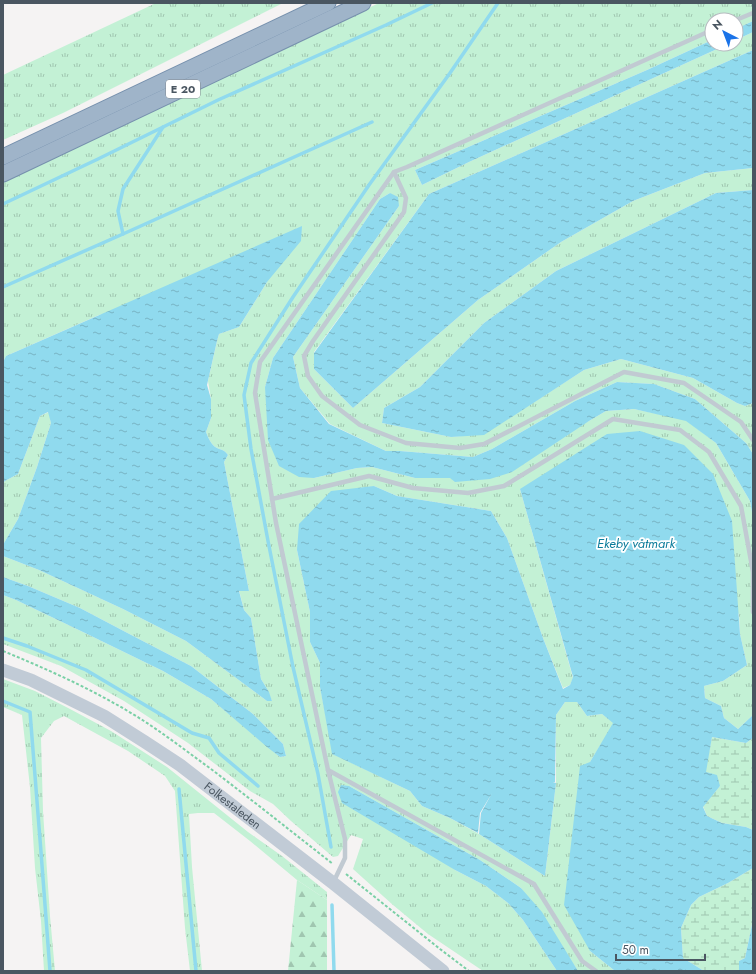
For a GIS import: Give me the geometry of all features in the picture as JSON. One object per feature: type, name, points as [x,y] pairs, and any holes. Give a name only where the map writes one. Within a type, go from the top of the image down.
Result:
[{"type":"highway","name":"E 20","points":[[3,157],[328,3]]},
{"type":"highway","name":"E 20","points":[[3,174],[363,3]]},
{"type":"main road","name":"Folkestaleden","points":[[3,670],[31,680],[104,716],[180,765],[443,971]]},
{"type":"lane","points":[[333,884],[345,858],[345,839],[328,770],[276,523],[255,393],[260,362],[394,172],[704,34]]},
{"type":"lane","points":[[394,172],[406,198],[404,212],[304,356],[308,376],[322,396],[360,425],[406,443],[460,448],[484,444],[624,372],[684,383],[741,422],[753,440]]},
{"type":"lane","points":[[272,499],[369,476],[413,488],[468,493],[504,486],[613,419],[680,430],[709,452],[741,506],[753,572],[753,612]]},
{"type":"lane","points":[[328,770],[534,884],[582,961],[596,971]]},
{"type":"green space","points":[[156,3],[283,3],[63,113],[3,140],[3,75]]},
{"type":"green space","points":[[379,3],[753,3],[753,21],[744,25],[744,12],[704,12],[704,44],[647,70],[415,170],[422,185],[469,162],[710,52],[744,52],[744,36],[753,32],[753,50],[429,194],[314,352],[314,369],[353,408],[478,300],[561,242],[633,201],[705,173],[753,168],[753,190],[716,193],[556,271],[484,323],[420,387],[384,408],[382,423],[451,437],[484,434],[584,370],[621,359],[693,378],[745,406],[753,403],[753,454],[746,443],[695,399],[654,384],[617,382],[575,401],[492,449],[473,457],[386,451],[330,424],[300,388],[293,357],[399,206],[390,193],[380,199],[273,358],[265,387],[314,478],[357,468],[372,467],[415,478],[450,478],[589,421],[606,411],[634,409],[686,420],[716,443],[750,501],[753,518],[753,715],[738,729],[724,718],[721,706],[705,698],[704,686],[723,681],[747,665],[740,634],[739,614],[520,489],[573,678],[570,685],[563,688],[543,638],[507,538],[491,511],[397,496],[374,486],[297,550],[310,612],[310,642],[320,663],[320,687],[333,754],[410,791],[422,806],[450,818],[479,834],[545,876],[556,783],[556,715],[565,702],[577,702],[587,716],[602,714],[614,723],[590,762],[590,951],[615,971],[578,971],[521,888],[480,860],[349,786],[455,870],[486,886],[508,903],[523,920],[557,971],[483,971],[428,934],[353,869],[363,839],[351,835],[338,856],[333,857],[273,804],[250,791],[188,743],[124,701],[61,666],[3,644],[3,595],[163,671],[211,699],[280,757],[286,756],[283,744],[253,714],[191,666],[80,608],[3,577],[3,556],[39,570],[123,609],[186,641],[267,701],[272,701],[261,679],[251,618],[244,610],[239,590],[249,591],[224,462],[228,455],[213,445],[206,432],[211,418],[211,399],[208,381],[219,334],[239,327],[267,282],[99,315],[6,356],[3,362],[3,182]]},
{"type":"green space","points":[[49,412],[51,423],[37,467],[18,519],[3,543],[3,483],[18,474],[40,416]]},
{"type":"green space","points":[[3,679],[35,691],[111,731],[167,767],[248,832],[282,856],[327,892],[327,900],[297,880],[214,813],[189,814],[192,867],[202,971],[190,971],[185,928],[175,791],[165,776],[128,751],[64,716],[54,721],[41,738],[43,811],[55,971],[44,971],[30,787],[22,715],[3,707]]},
{"type":"green space","points":[[712,737],[746,743],[753,738],[753,830],[746,827],[722,823],[707,816],[703,806],[720,786],[705,772]]},
{"type":"green space","points":[[753,868],[753,920],[745,958],[739,961],[739,971],[704,971],[683,958],[681,928],[691,905],[699,897],[728,883]]},
{"type":"green space","points":[[297,880],[327,900],[327,971],[288,971]]},
{"type":"water","points":[[753,21],[753,32],[744,36],[744,25]]},
{"type":"water","points":[[704,44],[704,52],[710,52],[469,162],[422,185],[415,170],[647,70]]},
{"type":"water","points":[[753,50],[753,168],[705,173],[633,201],[561,242],[478,300],[353,408],[314,369],[314,353],[429,194]]},
{"type":"water","points":[[753,190],[753,403],[745,406],[693,378],[621,359],[584,370],[484,435],[451,437],[382,423],[384,408],[420,387],[484,323],[556,271],[716,193]]},
{"type":"water","points":[[390,193],[398,197],[399,206],[293,357],[300,388],[329,424],[386,451],[473,457],[492,449],[575,401],[617,382],[654,384],[695,399],[746,443],[753,454],[753,518],[750,501],[716,443],[686,421],[634,409],[606,411],[512,472],[490,479],[455,482],[450,478],[415,478],[372,467],[357,468],[314,478],[299,477],[279,466],[268,440],[265,387],[273,358],[380,199]]},
{"type":"water","points":[[302,226],[301,241],[267,282],[239,327],[219,334],[207,385],[211,399],[211,418],[206,432],[213,445],[228,455],[224,462],[249,591],[239,591],[244,610],[251,618],[261,679],[269,692],[272,701],[267,701],[186,641],[123,609],[39,570],[3,556],[3,543],[18,519],[51,423],[48,412],[40,416],[18,474],[3,483],[3,362],[6,356]]},
{"type":"water","name":"Ekeby våtmark","points":[[640,431],[684,445],[713,474],[732,521],[740,634],[747,665],[723,681],[704,686],[705,698],[721,706],[724,718],[738,729],[753,715],[753,738],[746,743],[712,737],[706,772],[717,775],[720,786],[703,807],[707,816],[722,823],[746,827],[753,830],[753,868],[728,883],[699,897],[691,905],[681,928],[683,958],[704,971],[615,971],[590,951],[564,905],[580,766],[590,762],[613,723],[602,714],[587,716],[577,702],[565,702],[556,715],[555,782],[553,782],[556,783],[545,876],[479,834],[481,813],[492,793],[480,813],[478,833],[450,818],[422,806],[410,791],[332,754],[320,687],[320,663],[310,642],[310,612],[297,550],[299,524],[331,491],[374,486],[397,496],[491,511],[507,538],[563,689],[570,685],[573,677],[520,489],[607,434]]},
{"type":"water","points":[[3,577],[80,608],[191,666],[253,714],[283,744],[286,756],[280,757],[211,699],[163,671],[3,595]]},
{"type":"water","points":[[341,785],[349,786],[480,860],[521,888],[542,912],[578,971],[557,971],[523,920],[508,903],[486,886],[455,870],[342,803],[338,792]]},
{"type":"water","points":[[753,920],[753,971],[739,971],[739,961],[745,958]]},
{"type":"waterway","points":[[3,204],[218,100],[432,3]]},
{"type":"waterway","points":[[331,847],[318,774],[293,667],[268,541],[251,449],[244,395],[251,363],[293,297],[369,185],[450,73],[498,3]]},
{"type":"waterway","points":[[163,127],[123,189],[118,211],[123,234],[372,122]]},
{"type":"waterway","points":[[3,287],[123,234]]},
{"type":"waterway","points":[[3,638],[86,670],[192,733],[209,738],[219,753],[258,786]]},
{"type":"waterway","points":[[3,701],[30,712],[50,971]]},
{"type":"waterway","points":[[179,789],[196,971]]},
{"type":"waterway","points":[[332,905],[334,971]]}]
